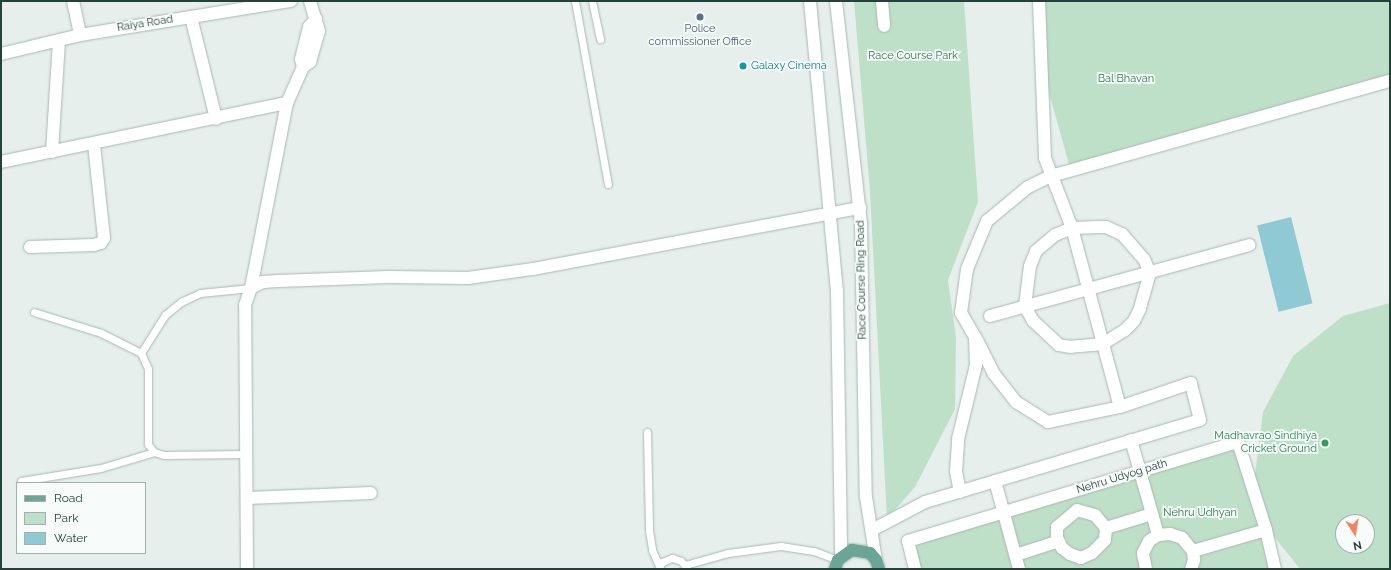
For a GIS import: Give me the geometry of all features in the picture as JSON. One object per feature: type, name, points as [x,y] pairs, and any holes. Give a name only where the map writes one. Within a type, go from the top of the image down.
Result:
[{"type":"main road","points":[[836,564],[852,550],[861,550],[878,565]]},
{"type":"street","points":[[73,1],[80,35]]},
{"type":"street","name":"Raiya Road","points":[[1,54],[80,35],[291,1]]},
{"type":"street","points":[[247,569],[248,498],[246,454],[246,305],[251,288],[287,103],[303,67],[301,60],[309,27],[316,19],[310,1]]},
{"type":"street","points":[[810,1],[832,215],[839,345],[836,564]]},
{"type":"street","name":"Race Course Ring Road","points":[[836,1],[860,208],[866,497],[878,565]]},
{"type":"street","points":[[882,1],[884,26]]},
{"type":"street","points":[[1039,1],[1045,158],[1050,176],[1072,228],[1087,289],[1104,344],[1120,407]]},
{"type":"street","points":[[191,17],[216,119]]},
{"type":"street","points":[[52,152],[59,40]]},
{"type":"street","points":[[872,530],[925,502],[1200,420],[1191,383],[1120,407],[1048,422],[1016,402],[994,374],[976,337],[961,313],[967,269],[986,221],[1028,187],[1050,176],[1390,81]]},
{"type":"street","points":[[1,162],[216,119],[287,103]]},
{"type":"street","points":[[30,248],[94,245],[101,243],[104,238],[94,144]]},
{"type":"street","points":[[251,288],[263,282],[278,281],[388,277],[468,278],[832,215],[860,208]]},
{"type":"street","points":[[1106,227],[1122,234],[1136,248],[1150,272],[1146,294],[1134,321],[1113,339],[1104,344],[1071,347],[1059,345],[1033,321],[1025,306],[1026,281],[1036,251],[1055,235],[1072,228],[1106,227]]},
{"type":"street","points":[[990,316],[1249,245]]},
{"type":"street","points":[[960,492],[956,471],[958,439],[976,365],[976,337]]},
{"type":"street","points":[[1131,440],[1158,535]]},
{"type":"street","name":"Nehru Udyog path","points":[[915,569],[908,541],[1238,442],[1266,530],[1274,569]]},
{"type":"street","points":[[995,481],[1019,569]]},
{"type":"street","points":[[248,498],[371,493]]},
{"type":"street","points":[[1077,510],[1095,515],[1106,528],[1105,540],[1092,554],[1081,558],[1070,554],[1059,541],[1057,527],[1077,510]]},
{"type":"street","points":[[1106,528],[1152,514]]},
{"type":"street","points":[[1193,551],[1266,530]]},
{"type":"street","points":[[1144,568],[1143,553],[1149,542],[1158,535],[1170,534],[1182,538],[1193,551],[1194,560],[1191,569]]},
{"type":"street","points":[[1016,555],[1059,541]]},
{"type":"lane","points":[[575,1],[608,184]]},
{"type":"lane","points":[[592,1],[600,39]]},
{"type":"lane","points":[[141,353],[165,315],[180,302],[200,292],[251,288]]},
{"type":"lane","points":[[34,312],[101,333],[141,353],[148,369],[148,444],[154,452]]},
{"type":"lane","points":[[647,432],[648,530],[652,550],[659,568],[672,558],[686,567],[728,552],[781,546],[798,548],[836,564]]},
{"type":"lane","points":[[21,481],[101,468],[154,452],[164,455],[246,454]]},
{"type":"green space","name":"Race Course Park","points":[[854,1],[964,1],[978,202],[948,280],[956,338],[955,409],[915,487],[887,519],[870,191]]},
{"type":"green space","name":"Bal Bhavan","points":[[1040,1],[1390,1],[1390,82],[1072,175],[1043,71]]},
{"type":"green space","name":"Madhavrao Sindhiya Cricket Ground","points":[[1390,303],[1390,569],[1300,569],[1273,535],[1255,475],[1263,412],[1293,356],[1343,316]]},
{"type":"green space","name":"Nehru Udhyan","points":[[1238,442],[1278,569],[915,569],[908,541]]},
{"type":"water","points":[[1291,217],[1313,303],[1279,312],[1257,225]]},
{"type":"place","name":"Police commissioner Office","points":[[700,17]]},
{"type":"place","name":"Galaxy Cinema","points":[[743,66]]},
{"type":"place","name":"Madhavrao Sindhiya Cricket Ground","points":[[1325,443]]}]
